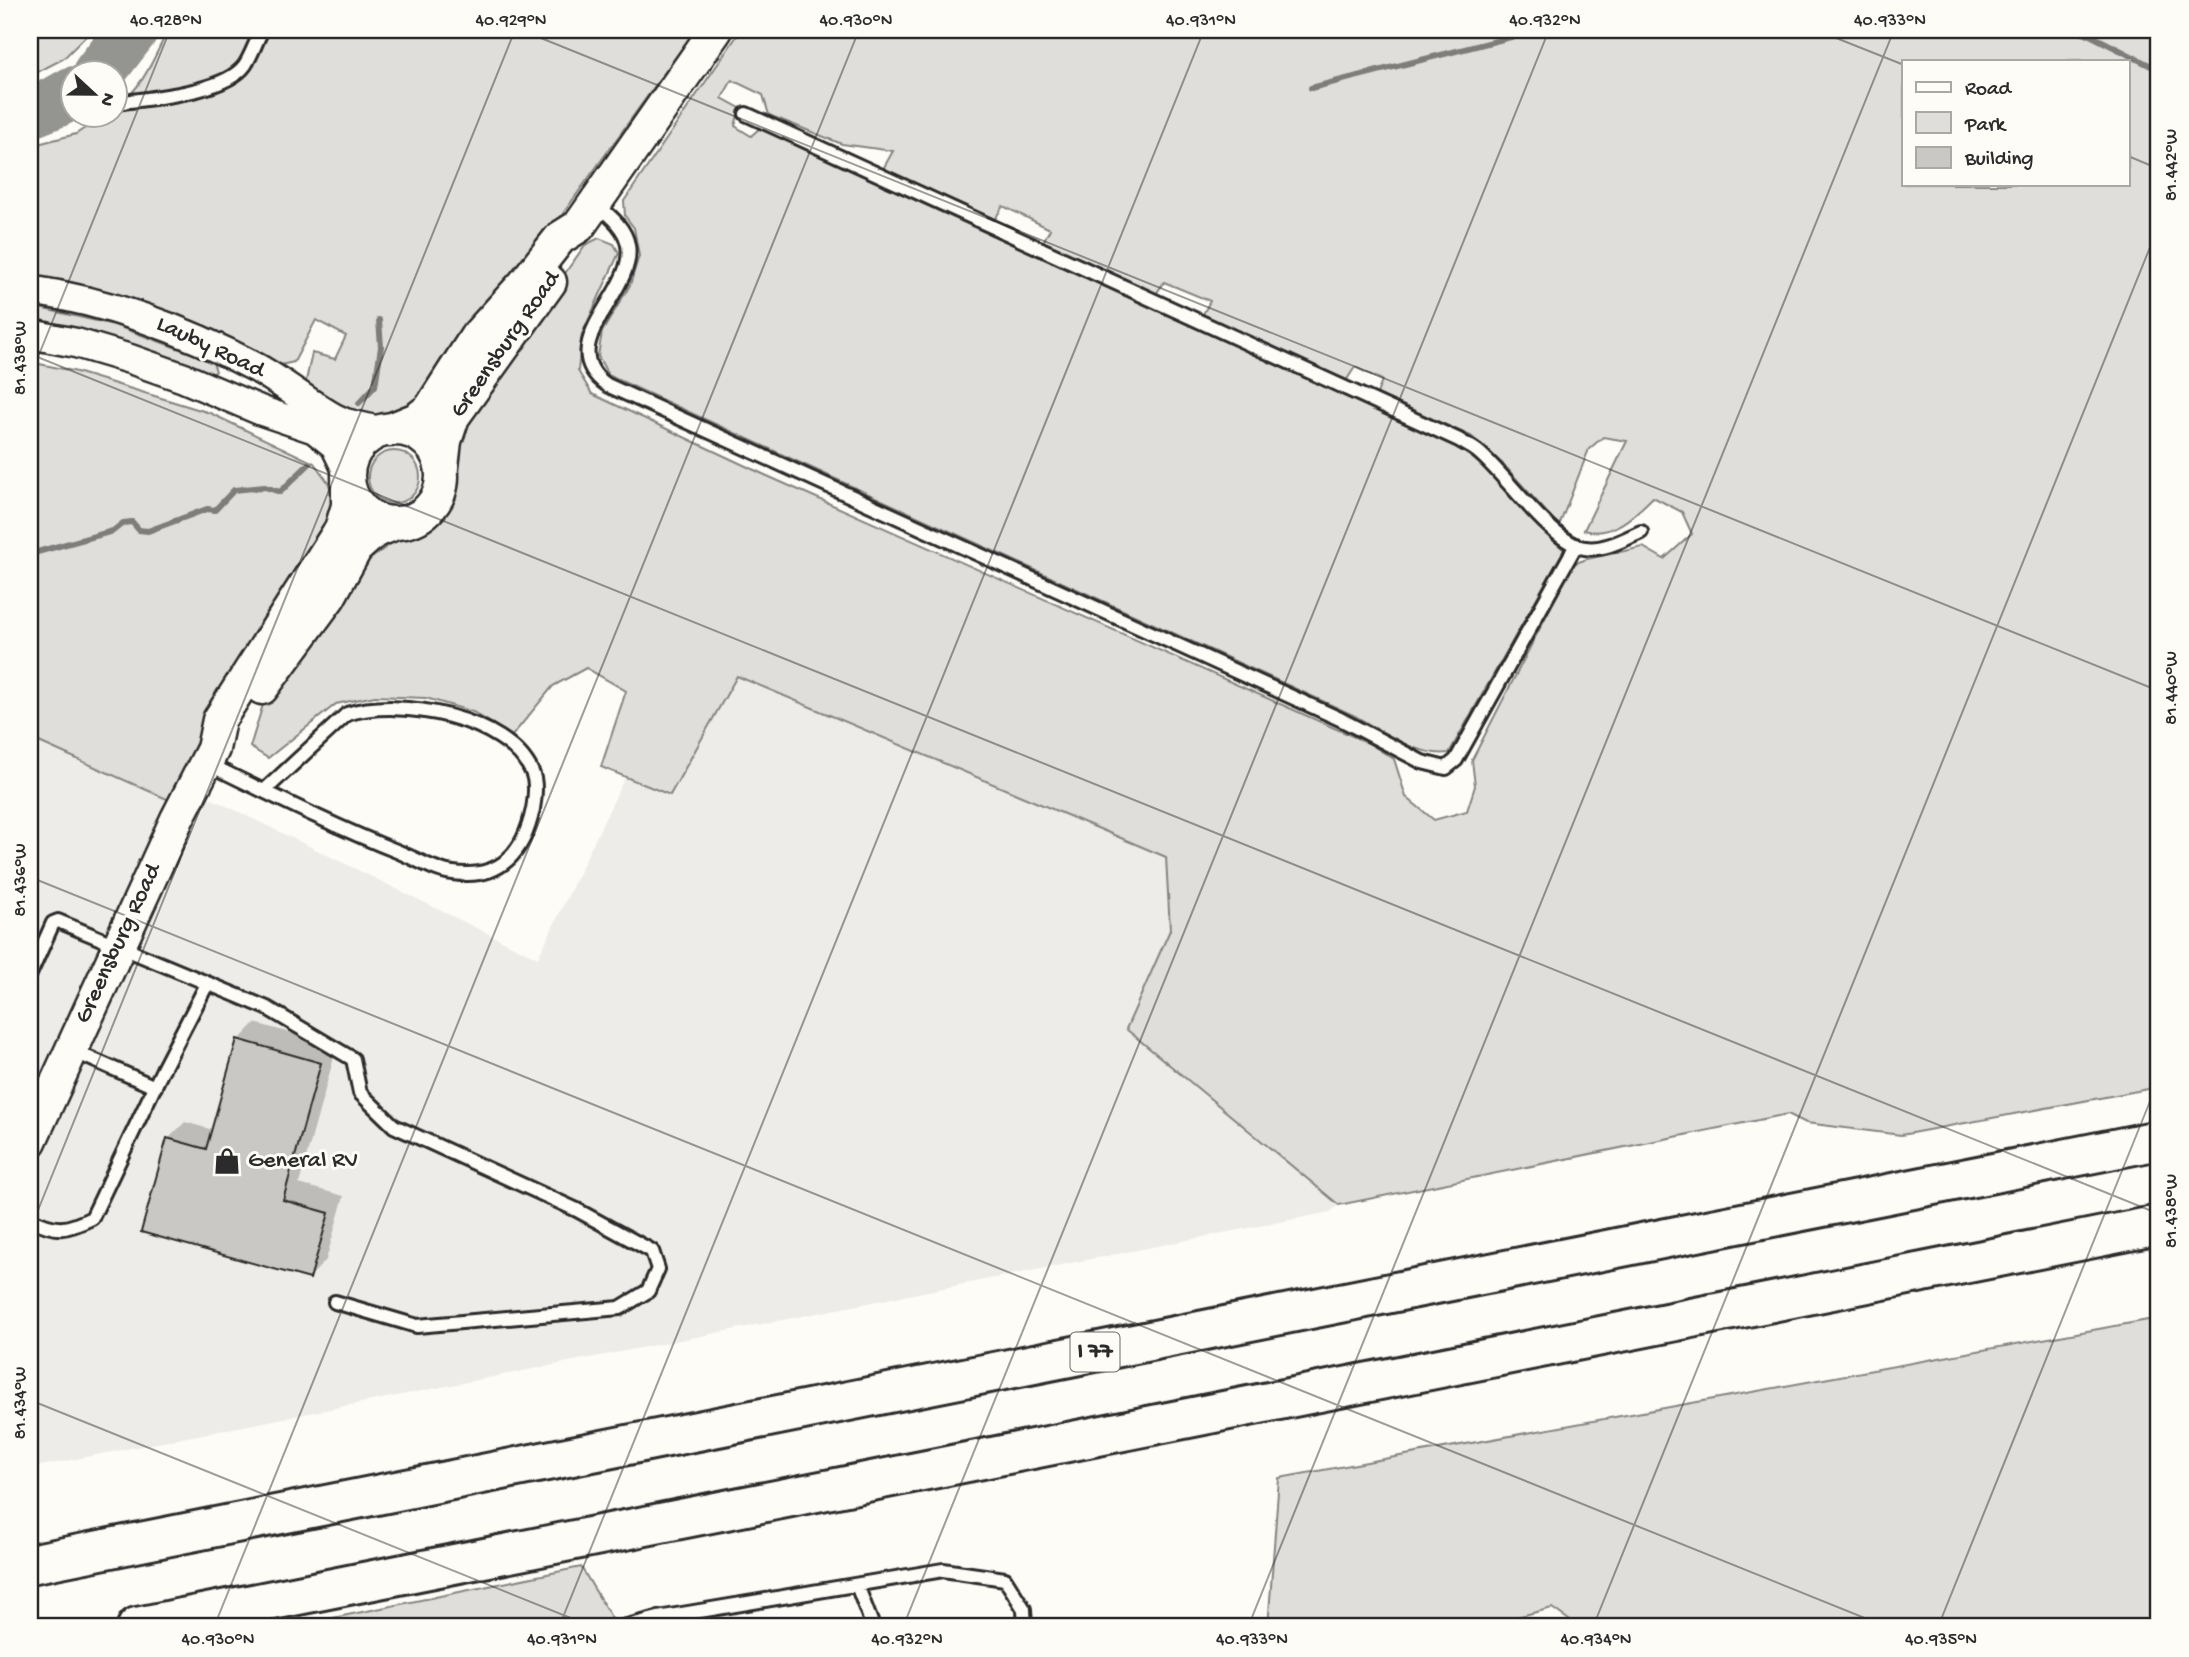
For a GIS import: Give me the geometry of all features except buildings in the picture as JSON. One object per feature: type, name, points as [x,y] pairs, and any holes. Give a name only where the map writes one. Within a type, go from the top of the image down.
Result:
[{"type":"highway","name":"I 77","points":[[30,1564],[2159,1140]]},
{"type":"highway","points":[[137,1627],[2159,1225]]},
{"type":"main road","name":"Greensburg Road","points":[[385,430],[418,419],[430,409],[476,337],[560,239],[587,215],[716,30]]},
{"type":"main road","name":"Greensburg Road","points":[[442,467],[445,441],[453,417],[575,247],[587,215]]},
{"type":"main road","points":[[385,430],[411,432],[423,439],[433,448],[442,467],[441,488],[430,508],[414,519],[396,523],[381,521],[363,511],[352,495],[348,476],[358,446],[367,437],[385,430]]},
{"type":"main road","name":"Greensburg Road","points":[[30,1141],[177,819],[209,756],[219,720],[341,529],[348,506],[348,476]]},
{"type":"main road","name":"Greensburg Road","points":[[209,756],[235,729],[284,656],[320,611],[356,548],[374,532],[396,523]]},
{"type":"street","name":"Lauby Road","points":[[30,290],[106,307],[180,331],[257,368],[334,418],[345,423],[385,430]]},
{"type":"street","name":"Lauby Road","points":[[30,334],[76,343],[138,361],[262,411],[315,429],[335,445],[348,476]]},
{"type":"lane","points":[[130,101],[212,87],[231,79],[245,65],[262,30]]},
{"type":"lane","points":[[746,114],[1458,440],[1476,450],[1542,521],[1576,545],[1585,548],[1603,547],[1641,532]]},
{"type":"lane","points":[[587,215],[617,221],[628,245],[628,263],[590,337],[587,358],[596,377],[607,385],[1340,719],[1422,762],[1446,768],[1456,760],[1576,545]]},
{"type":"lane","points":[[209,756],[264,791],[369,840],[450,873],[475,875],[495,870],[517,852],[529,827],[536,797],[533,774],[517,751],[498,736],[469,721],[439,712],[364,708],[347,714],[264,791]]},
{"type":"lane","points":[[30,974],[52,923],[58,921],[267,1008],[353,1059],[360,1093],[394,1126],[577,1210],[652,1251],[658,1269],[648,1291],[620,1308],[417,1326],[335,1302]]},
{"type":"lane","points":[[30,1219],[49,1228],[64,1230],[92,1219],[206,984]]},
{"type":"lane","points":[[71,1050],[155,1087]]},
{"type":"lane","points":[[623,1627],[658,1618],[943,1570],[1005,1579],[1024,1609],[1025,1627]]},
{"type":"lane","points":[[857,1585],[873,1627]]},
{"type":"shaded area","points":[[737,676],[1166,857],[1171,930],[1126,1029],[1339,1205],[1330,1212],[30,1468],[30,1175],[202,794],[538,958],[625,777],[670,795]]},
{"type":"shaded area","points":[[30,738],[169,800],[30,1104]]},
{"type":"green space","points":[[30,30],[92,30],[63,59],[30,76]]},
{"type":"green space","points":[[168,30],[695,30],[426,404],[400,419],[370,420],[314,399],[306,381],[312,353],[335,359],[346,336],[316,320],[294,362],[267,368],[194,321],[30,277],[30,146],[82,130],[130,130],[130,95],[153,62]]},
{"type":"green space","points":[[741,30],[2159,30],[2159,1087],[1901,1135],[1806,1123],[1788,1114],[1339,1205],[1126,1029],[1170,930],[1166,857],[737,676],[670,795],[601,767],[626,691],[586,668],[553,686],[512,736],[473,712],[426,698],[375,696],[336,704],[268,758],[250,747],[265,698],[361,566],[396,540],[427,532],[454,495],[455,449],[467,412],[585,245],[599,238],[614,244],[619,253],[582,334],[578,371],[592,394],[765,475],[1368,743],[1394,759],[1406,797],[1434,820],[1467,811],[1475,786],[1472,760],[1573,564],[1643,547],[1664,559],[1692,534],[1682,512],[1653,497],[1622,524],[1604,531],[1584,530],[1627,441],[1603,437],[1589,449],[1559,526],[1504,465],[1471,436],[1377,394],[1382,380],[1355,367],[1346,381],[1202,316],[1210,301],[1164,282],[1156,294],[1043,242],[1050,229],[1003,206],[995,219],[883,169],[893,151],[842,144],[769,115],[763,95],[732,80],[722,98],[740,108],[735,126],[751,136],[761,127],[1453,444],[1498,480],[1564,550],[1449,753],[1424,751],[1399,741],[1353,715],[608,375],[598,356],[602,332],[630,285],[639,256],[634,228],[625,216],[624,201]]},
{"type":"green space","points":[[30,306],[114,325],[207,359],[213,363],[216,371],[210,377],[30,326]]},
{"type":"green space","points":[[30,362],[73,371],[210,413],[314,463],[328,482],[334,499],[325,532],[169,800],[30,738]]},
{"type":"green space","points":[[394,451],[413,458],[420,477],[413,496],[394,503],[375,496],[368,477],[375,458]]},
{"type":"green space","points":[[2159,1318],[2159,1627],[1579,1627],[1552,1608],[1493,1623],[1492,1627],[1268,1627],[1279,1478]]},
{"type":"green space","points":[[581,1567],[617,1627],[289,1627]]},
{"type":"waterway","points":[[1311,88],[1539,30]]},
{"type":"waterway","points":[[2073,30],[2090,35],[2159,70]]},
{"type":"waterway","points":[[359,403],[375,386],[381,347],[379,320]]},
{"type":"waterway","points":[[30,554],[113,531],[123,523],[132,522],[139,530],[148,531],[207,509],[215,510],[234,490],[265,487],[280,492],[309,464]]},
{"type":"taxiway","points":[[109,60],[132,30]]},
{"type":"taxiway","points":[[30,112],[60,100]]},
{"type":"place","name":"General RV","points":[[227,1161]]}]
